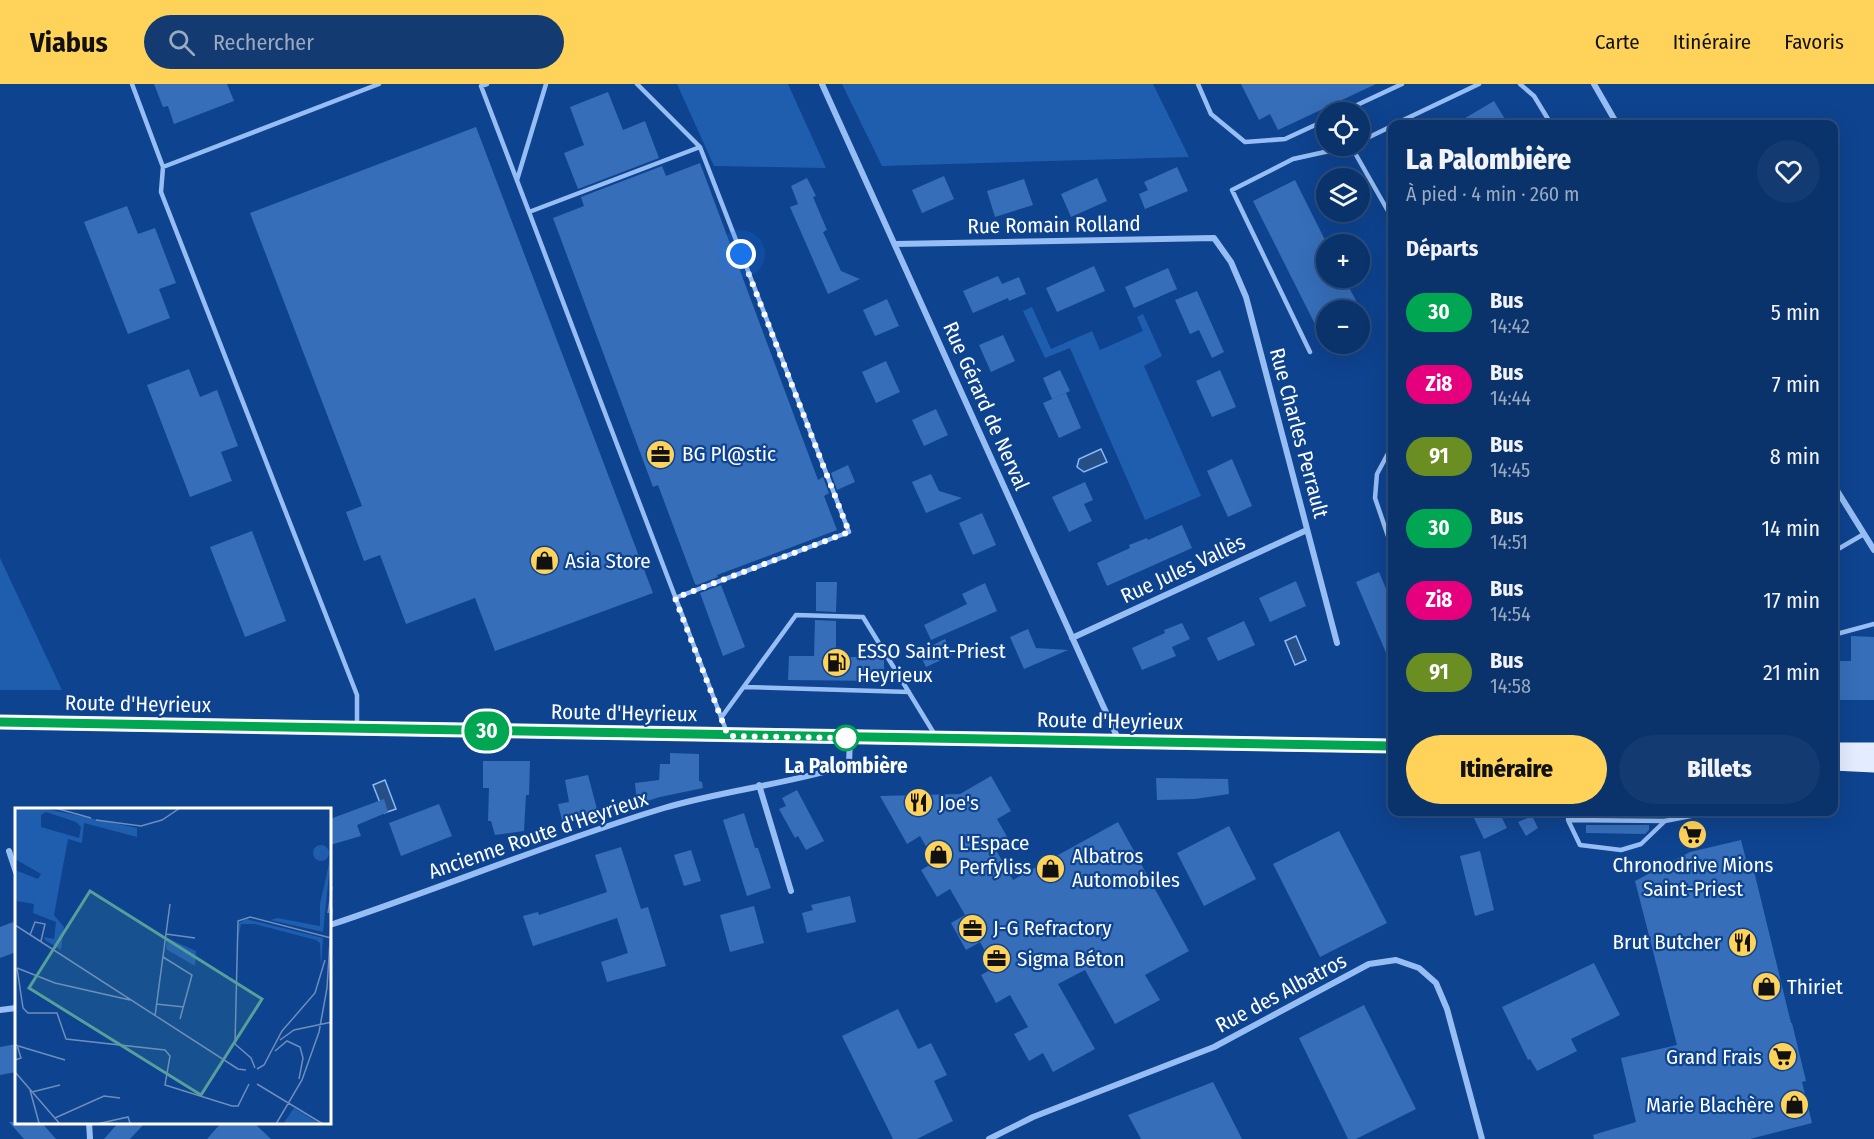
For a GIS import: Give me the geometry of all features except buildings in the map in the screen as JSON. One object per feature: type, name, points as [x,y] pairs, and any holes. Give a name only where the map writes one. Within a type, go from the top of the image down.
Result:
[{"type":"main road","name":"Route d'Heyrieux","points":[[0,722],[1388,746]]},
{"type":"main road","points":[[1838,750],[1874,750]]},
{"type":"main road","points":[[1838,763],[1874,765]]},
{"type":"street","name":"Rue Gérard de Nerval","points":[[822,84],[1119,742]]},
{"type":"street","points":[[1594,84],[1615,120]]},
{"type":"street","name":"Rue Romain Rolland","points":[[895,244],[1214,238]]},
{"type":"street","name":"Rue Charles Perrault","points":[[1214,238],[1231,262],[1246,297],[1337,643]]},
{"type":"street","points":[[1838,492],[1874,550]]},
{"type":"street","name":"Rue Jules Vallès","points":[[1072,638],[1307,530]]},
{"type":"street","name":"Ancienne Route d'Heyrieux","points":[[332,924],[664,808],[759,785],[815,776],[849,765],[850,738]]},
{"type":"street","points":[[759,785],[791,891]]},
{"type":"street","points":[[9,851],[15,869]]},
{"type":"street","name":"Rue des Albatros","points":[[989,1139],[1033,1117],[1214,1047],[1369,964],[1396,960],[1419,968],[1436,983],[1447,1009],[1482,1139]]},
{"type":"street","points":[[0,1010],[15,1008]]},
{"type":"street","points":[[89,1124],[90,1139]]},
{"type":"lane","points":[[132,84],[163,167],[161,192],[357,695],[357,729]]},
{"type":"lane","points":[[163,167],[379,84]]},
{"type":"lane","points":[[487,84],[481,86],[728,736]]},
{"type":"lane","points":[[517,180],[546,84]]},
{"type":"lane","points":[[637,84],[699,147],[849,532],[675,598]]},
{"type":"lane","points":[[1198,84],[1211,114],[1245,142],[1285,139],[1316,125]]},
{"type":"lane","points":[[1363,102],[1402,84]]},
{"type":"lane","points":[[1404,120],[1479,84]]},
{"type":"lane","points":[[1520,84],[1534,96],[1549,120]]},
{"type":"lane","points":[[1370,137],[1388,128]]},
{"type":"lane","points":[[528,212],[699,147]]},
{"type":"lane","points":[[1310,352],[1232,190],[1293,159],[1316,154]]},
{"type":"lane","points":[[1357,156],[1388,212]]},
{"type":"lane","points":[[1388,453],[1377,474],[1375,498],[1388,536]]},
{"type":"lane","points":[[1838,549],[1864,534]]},
{"type":"lane","points":[[721,718],[796,615],[863,616],[938,739]]},
{"type":"lane","points":[[1838,634],[1874,624]]},
{"type":"lane","points":[[743,687],[909,692]]},
{"type":"lane","points":[[1568,816],[1568,820],[1580,845],[1621,850],[1641,844],[1665,821]]},
{"type":"lane","points":[[1568,820],[1665,821],[1691,816]]},
{"type":"shaded area","points":[[677,84],[788,84],[826,168],[714,166]]},
{"type":"shaded area","points":[[842,84],[1153,84],[1189,157],[882,166]]},
{"type":"shaded area","points":[[1032,307],[1051,349],[1092,331],[1100,350],[1143,331],[1137,317],[1143,314],[1162,356],[1144,366],[1201,496],[1145,520],[1070,348],[1045,358],[1023,311]]},
{"type":"shaded area","points":[[1101,449],[1107,462],[1084,472],[1077,467],[1079,459]]},
{"type":"shaded area","points":[[0,558],[62,690],[0,690]]},
{"type":"shaded area","points":[[1296,636],[1306,660],[1295,665],[1285,641]]},
{"type":"shaded area","points":[[385,780],[396,809],[384,813],[373,785]]},
{"type":"bus line","name":"30","points":[[0,722],[1388,746]]},
{"type":"place","name":"BG Pl@stic","points":[[661,454]]},
{"type":"place","name":"Asia Store","points":[[544,561]]},
{"type":"place","name":"ESSO Saint-Priest Heyrieux","points":[[836,663]]},
{"type":"place","name":"La Palombière","points":[[846,738]]},
{"type":"place","name":"Joe's","points":[[918,803]]},
{"type":"place","name":"Chronodrive Mions Saint-Priest","points":[[1693,834]]},
{"type":"place","name":"L'Espace Perfyliss","points":[[938,855]]},
{"type":"place","name":"Albatros Automobiles","points":[[1051,868]]},
{"type":"place","name":"J-G Refractory","points":[[972,928]]},
{"type":"place","name":"Brut Butcher","points":[[1742,942]]},
{"type":"place","name":"Sigma Béton","points":[[996,959]]},
{"type":"place","name":"Thiriet","points":[[1766,987]]},
{"type":"place","name":"Grand Frais","points":[[1783,1057]]},
{"type":"place","name":"Marie Blachère","points":[[1795,1105]]},
{"type":"route","points":[[741,254],[849,532],[675,598],[728,736],[850,738],[846,738]]}]
